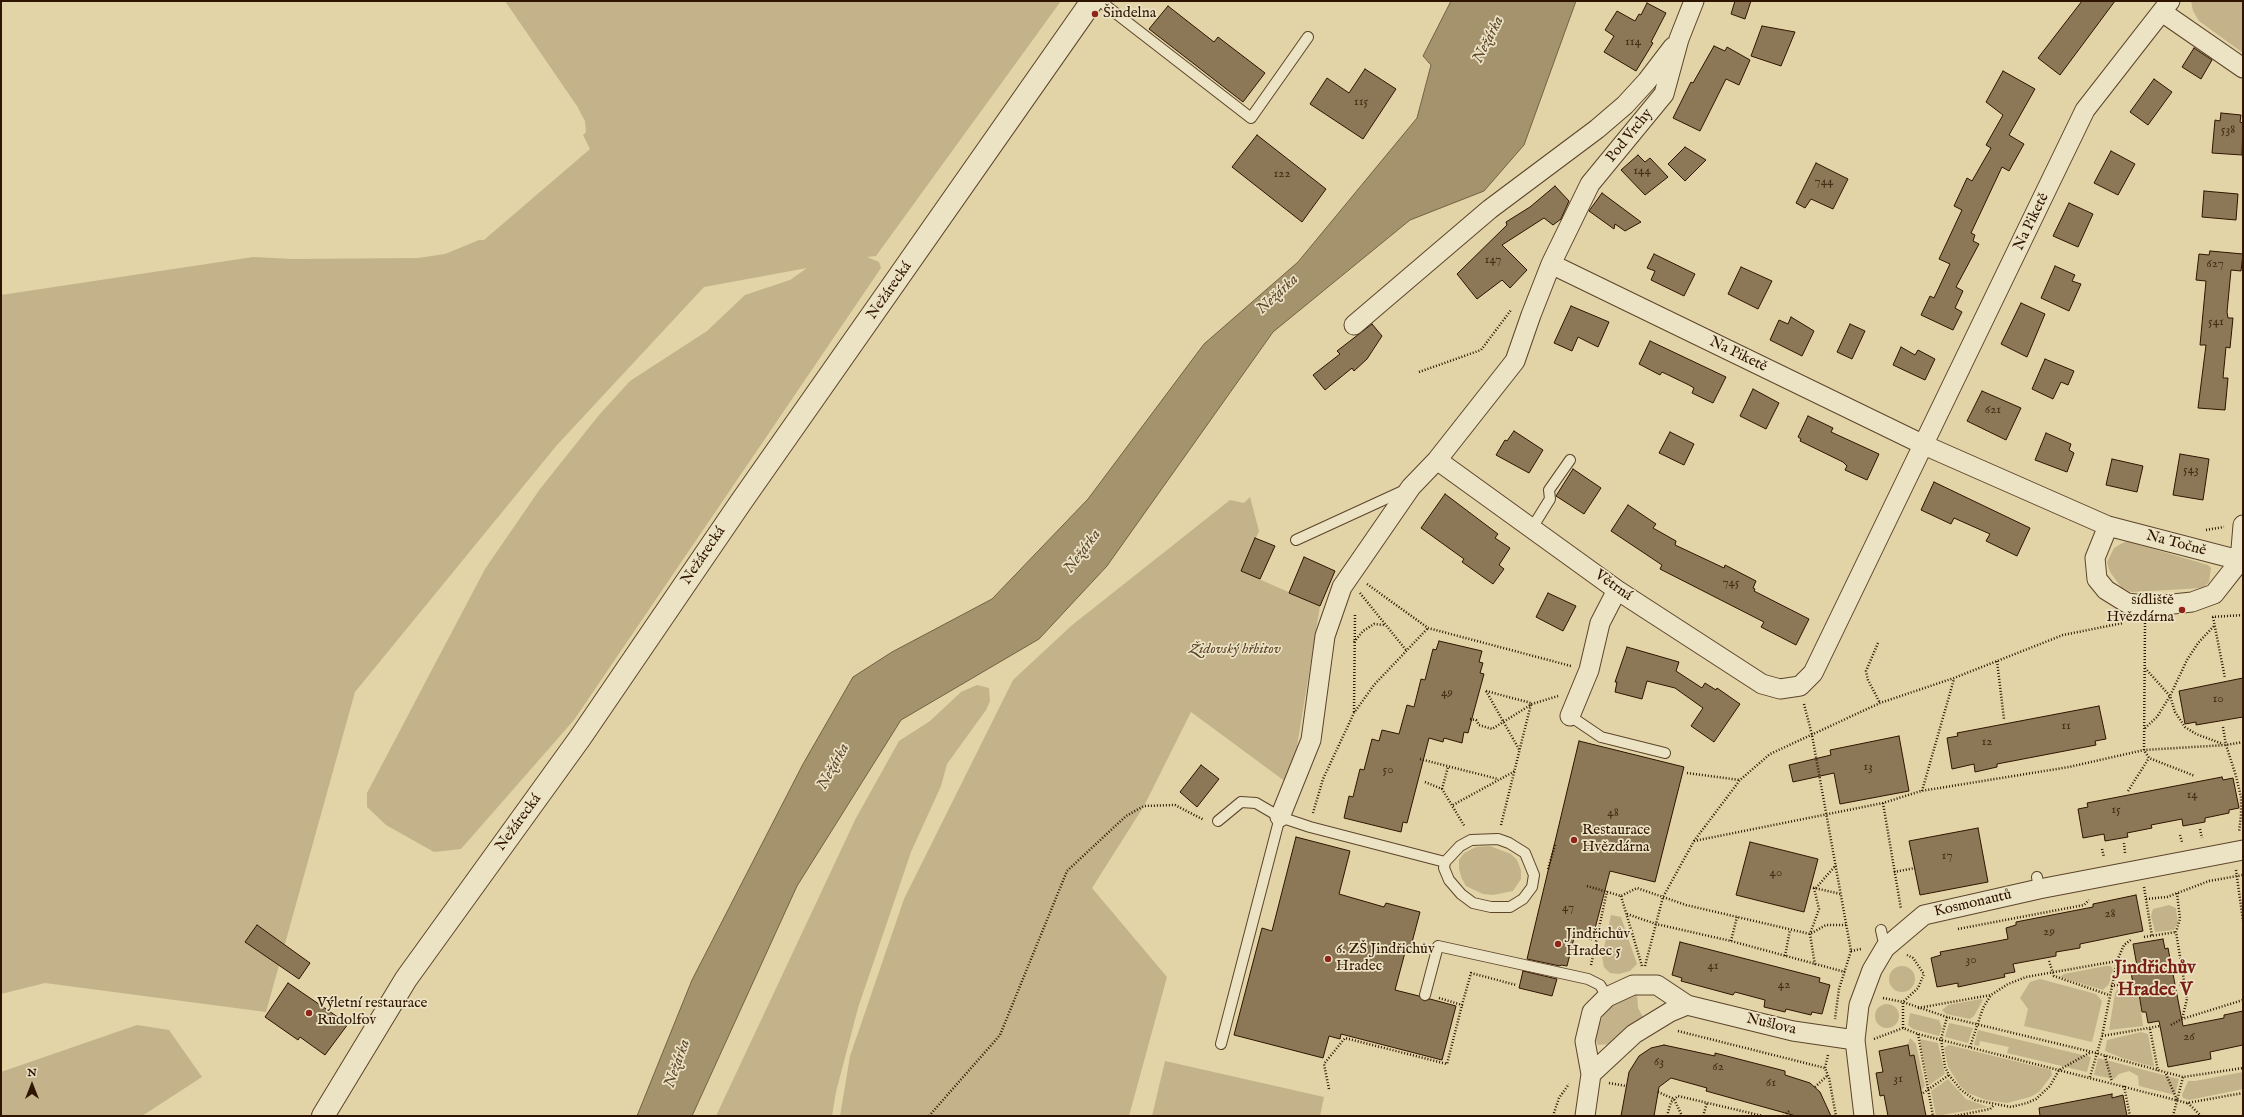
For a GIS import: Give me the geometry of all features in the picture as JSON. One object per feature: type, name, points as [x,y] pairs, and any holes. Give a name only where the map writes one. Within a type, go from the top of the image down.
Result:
[{"type":"street","name":"Nežárecká","points":[[323,1116],[406,979],[580,738],[746,496],[1092,1]]},
{"type":"street","name":"Pod Vrchy","points":[[1280,817],[1311,740],[1325,636],[1342,587],[1410,487],[1438,460],[1515,361],[1551,264],[1590,184],[1664,94],[1679,39],[1694,1]]},
{"type":"street","name":"Na Piketě","points":[[1800,686],[1813,673],[2086,110],[2166,7],[2243,68]]},
{"type":"street","points":[[1354,325],[1490,209],[1597,129],[1626,105],[1647,81],[1679,39]]},
{"type":"street","name":"Na Piketě","points":[[1551,264],[1924,445],[2108,526]]},
{"type":"street","name":"Větrná","points":[[1438,460],[1617,590],[1762,684],[1780,689],[1800,686]]},
{"type":"street","points":[[2108,526],[2095,558],[2097,579],[2106,590],[2127,603],[2154,606],[2192,602],[2214,594],[2242,561],[2243,525]]},
{"type":"street","name":"Na Točně","points":[[2108,526],[2242,561]]},
{"type":"street","points":[[1570,716],[1589,670],[1600,623],[1617,590]]},
{"type":"street","name":"Kosmonautů","points":[[1864,1116],[1862,1041],[1856,1021],[1861,1000],[1872,970],[1889,943],[1924,915],[2038,883],[2240,844]]},
{"type":"street","points":[[1598,1078],[1586,1041],[1588,1024],[1592,1012],[1607,997],[1633,985],[1657,985],[1687,1005]]},
{"type":"street","points":[[1585,1116],[1598,1078],[1634,1034],[1670,1012],[1687,1005]]},
{"type":"street","name":"Nušlova","points":[[1687,1005],[1793,1031],[1862,1041]]},
{"type":"lane","points":[[1100,1],[1252,118],[1308,37]]},
{"type":"lane","points":[[1532,528],[1550,499],[1549,490],[1570,460]]},
{"type":"lane","points":[[1296,540],[1410,487]]},
{"type":"lane","points":[[1570,716],[1601,737],[1665,753]]},
{"type":"lane","points":[[1218,821],[1241,802],[1256,803],[1280,817],[1310,827],[1445,862]]},
{"type":"lane","points":[[1221,1044],[1280,817]]},
{"type":"lane","points":[[1498,839],[1509,843],[1526,853],[1534,875],[1532,887],[1523,899],[1510,907],[1491,907],[1473,903],[1460,894],[1449,880],[1444,868],[1445,862],[1460,846],[1471,840],[1498,839]]},
{"type":"lane","points":[[1425,995],[1438,946],[1588,979],[1600,985],[1607,997]]},
{"type":"path","points":[[1419,372],[1481,350],[1513,308]]},
{"type":"path","points":[[1363,582],[1428,628],[1573,666]]},
{"type":"path","points":[[1357,599],[1359,591],[1384,625],[1406,650]]},
{"type":"path","points":[[1354,713],[1354,642],[1356,607]]},
{"type":"path","points":[[2225,678],[2213,616],[2243,615]]},
{"type":"path","points":[[2145,619],[2144,750],[2149,758],[2195,776]]},
{"type":"path","points":[[1621,896],[1644,971],[1664,897],[1694,841],[1740,780],[1770,754],[1880,703],[1954,678],[2063,635],[2130,622]]},
{"type":"path","points":[[1354,642],[1363,631],[1374,624],[1384,625]]},
{"type":"path","points":[[2144,729],[2157,716],[2170,696],[2187,660],[2198,643],[2214,626]]},
{"type":"path","points":[[1310,827],[1322,779],[1354,713],[1374,685],[1428,628]]},
{"type":"path","points":[[1878,643],[1866,672],[1868,680],[1880,703]]},
{"type":"path","points":[[1997,661],[2004,719]]},
{"type":"path","points":[[2145,668],[2170,696],[2175,712],[2185,728],[2196,734],[2226,745]]},
{"type":"path","points":[[1921,791],[1954,678]]},
{"type":"path","points":[[1800,686],[1812,735],[1848,925],[1851,951],[1840,989],[1835,1021]]},
{"type":"path","points":[[1521,751],[1486,691],[1532,704]]},
{"type":"path","points":[[1470,718],[1476,720],[1479,725],[1492,729],[1504,723],[1532,704]]},
{"type":"path","points":[[1498,839],[1532,704]]},
{"type":"path","points":[[2224,727],[2226,745],[2241,797],[2242,815],[2240,844]]},
{"type":"path","points":[[1694,841],[1883,803],[1921,791],[2068,766],[2144,750],[2226,745],[2243,742]]},
{"type":"path","points":[[2128,791],[2149,758]]},
{"type":"path","points":[[1420,759],[1498,779]]},
{"type":"path","points":[[1442,789],[1448,767]]},
{"type":"path","points":[[1453,805],[1515,771]]},
{"type":"path","points":[[1687,773],[1740,780]]},
{"type":"path","points":[[1425,782],[1442,789],[1453,805],[1471,840]]},
{"type":"path","points":[[1883,803],[1901,912]]},
{"type":"path","points":[[929,1116],[1000,1035],[1067,870],[1126,816],[1144,806],[1175,805],[1205,820],[1218,821]]},
{"type":"path","points":[[1546,875],[1555,845]]},
{"type":"path","points":[[1813,888],[1836,865]]},
{"type":"path","points":[[1894,872],[1915,868]]},
{"type":"path","points":[[2146,899],[2167,897],[2209,881],[2243,875]]},
{"type":"path","points":[[2236,876],[2243,921]]},
{"type":"path","points":[[1587,886],[1621,896],[1637,888],[1686,905],[1810,934],[1826,926],[1848,925]]},
{"type":"path","points":[[1813,888],[1841,894]]},
{"type":"path","points":[[1813,888],[1819,909],[1810,934],[1815,965]]},
{"type":"path","points":[[2144,890],[2152,936]]},
{"type":"path","points":[[1588,979],[1607,891]]},
{"type":"path","points":[[2176,893],[2180,919],[2176,932],[2187,999],[2182,1019]]},
{"type":"path","points":[[1954,930],[2084,905],[2088,901],[2094,899]]},
{"type":"path","points":[[1627,914],[1656,924],[1731,941],[1845,972]]},
{"type":"path","points":[[1731,941],[1737,917]]},
{"type":"path","points":[[1784,956],[1790,930]]},
{"type":"path","points":[[2144,937],[2176,932]]},
{"type":"path","points":[[2090,1077],[2102,1036],[2117,961],[2124,945],[2132,939]]},
{"type":"path","points":[[1889,943],[1913,958],[1924,974],[1918,988],[1903,1002],[1902,1028]]},
{"type":"path","points":[[2049,961],[2054,976],[2109,995]]},
{"type":"path","points":[[1917,1008],[1991,995],[2008,984],[2052,972],[2117,961]]},
{"type":"path","points":[[1329,1089],[1324,1064],[1345,1038],[1447,1064],[1470,972],[1516,985]]},
{"type":"path","points":[[2111,986],[2128,983]]},
{"type":"path","points":[[2179,984],[2185,984]]},
{"type":"path","points":[[1425,995],[1462,1005]]},
{"type":"path","points":[[1970,1047],[1983,1008],[1991,995]]},
{"type":"path","points":[[1882,998],[1903,1002],[1947,1017],[2097,1053],[2166,1074],[2183,1077],[2243,1068]]},
{"type":"path","points":[[2171,1024],[2182,1019],[2243,1000]]},
{"type":"path","points":[[1947,1017],[1941,1039],[1942,1056],[1949,1076],[1960,1090],[1975,1100],[1995,1105],[2011,1107],[2036,1099],[2050,1086],[2059,1070],[2092,1052]]},
{"type":"path","points":[[2102,1036],[2150,1029],[2160,1026]]},
{"type":"path","points":[[1862,1041],[1902,1028],[1918,1034],[2177,1100],[2187,1103],[2201,1116]]},
{"type":"path","points":[[2150,1029],[2158,1071]]},
{"type":"path","points":[[1674,1031],[1786,1057],[1825,1068],[1828,1074],[1836,1116]]},
{"type":"path","points":[[1918,1034],[1927,1090],[1933,1116]]},
{"type":"path","points":[[2105,1056],[2112,1083]]},
{"type":"path","points":[[1815,1087],[1828,1074]]},
{"type":"path","points":[[2166,1074],[2177,1100]]},
{"type":"path","points":[[1923,1093],[1949,1076]]},
{"type":"path","points":[[2173,1116],[2183,1077]]},
{"type":"path","points":[[1598,1078],[1626,1086]]},
{"type":"path","points":[[2124,1086],[2130,1116]]},
{"type":"path","points":[[1658,1092],[1674,1099],[1682,1116]]},
{"type":"path","points":[[2187,1103],[2243,1093]]},
{"type":"path","points":[[1667,1116],[1674,1099],[1678,1096],[1763,1116]]},
{"type":"path","points":[[1703,1116],[1707,1103]]},
{"type":"path","points":[[1955,1116],[1990,1109],[1995,1105]]},
{"type":"path","points":[[1784,1116],[1790,1110]]},
{"type":"green space","points":[[505,1],[1061,1],[876,256],[867,257],[879,262],[881,268],[574,720],[461,849],[434,852],[386,825],[367,807],[367,793],[485,569],[540,489],[599,415],[630,381],[707,331],[745,295],[790,280],[807,268],[704,287],[557,445],[355,692],[266,1012],[45,983],[1,994],[1,295],[253,257],[293,259],[418,258],[445,254],[479,240],[484,240],[590,149],[583,135],[586,132],[585,121],[577,106]]},
{"type":"green space","points":[[2191,1],[2243,1],[2243,53],[2199,21],[2193,11]]},
{"type":"green space","name":"Židovský hřbitov","points":[[1250,497],[1259,531],[1241,571],[1320,606],[1291,783],[1290,785],[1191,712],[1144,806],[1092,888],[1167,977],[1129,1116],[840,1116],[850,1056],[904,899],[1013,680],[1071,626],[1230,500],[1244,503]]},
{"type":"green space","points":[[2126,541],[2208,565],[2211,568],[2209,582],[2203,588],[2131,592],[2121,587],[2110,572],[2107,562],[2114,548]]},
{"type":"green space","points":[[977,685],[989,688],[990,701],[986,710],[947,764],[941,786],[911,852],[858,1008],[836,1092],[832,1116],[716,1116],[856,818],[899,741],[930,721],[961,692]]},
{"type":"green space","points":[[1490,846],[1511,854],[1517,860],[1521,870],[1521,879],[1513,891],[1493,895],[1483,894],[1466,886],[1462,879],[1459,869],[1459,860],[1464,853],[1476,847]]},
{"type":"green space","points":[[2169,905],[2176,908],[2178,923],[2174,930],[2155,932],[2151,916],[2153,909]]},
{"type":"green space","points":[[1611,915],[1621,917],[1637,964],[1630,971],[1619,974],[1610,973],[1604,967],[1602,957]]},
{"type":"green space","points":[[1902,966],[1911,970],[1915,979],[1911,988],[1902,992],[1893,988],[1889,979],[1893,970]]},
{"type":"green space","points":[[2111,966],[2113,970],[2109,984],[2103,990],[2060,977],[2064,974]]},
{"type":"green space","points":[[2040,979],[2096,994],[2102,1001],[2092,1042],[2024,1026],[2028,1009],[2020,998],[2030,982]]},
{"type":"green space","points":[[2134,986],[2134,989],[2138,988],[2143,1026],[2109,1030],[2115,993],[2118,989]]},
{"type":"green space","points":[[1637,992],[1638,1008],[1643,1017],[1609,1044],[1598,1045],[1594,1036],[1604,1013],[1615,1003]]},
{"type":"green space","points":[[1981,999],[1983,1000],[1974,1016],[1970,1019],[1946,1014],[1942,1010],[1948,1005]]},
{"type":"green space","points":[[1887,1004],[1896,1007],[1899,1016],[1896,1025],[1887,1028],[1878,1025],[1875,1016],[1878,1007]]},
{"type":"green space","points":[[1910,1013],[1939,1020],[1942,1028],[1939,1036],[1913,1029],[1908,1025]]},
{"type":"green space","points":[[1949,1023],[1973,1028],[1968,1043],[1945,1037]]},
{"type":"green space","points":[[137,1025],[169,1030],[202,1077],[142,1116],[1,1116],[1,1072]]},
{"type":"green space","points":[[1978,1030],[2091,1057],[2087,1072],[2007,1053],[2009,1047],[1980,1041],[1979,1046],[1974,1045]]},
{"type":"green space","points":[[2141,1032],[2148,1034],[2154,1067],[2122,1058],[2105,1051],[2107,1040]]},
{"type":"green space","points":[[1910,1038],[1916,1044],[1925,1086],[1921,1091],[1914,1055],[1910,1056],[1908,1045]]},
{"type":"green space","points":[[1920,1039],[1938,1043],[1945,1074],[1929,1085]]},
{"type":"green space","points":[[1949,1045],[2051,1070],[2052,1075],[2039,1092],[2030,1097],[2007,1103],[1986,1100],[1968,1093],[1960,1086],[1948,1067],[1944,1048]]},
{"type":"green space","points":[[2098,1058],[2179,1079],[2175,1095],[2139,1086],[2138,1076],[2129,1071],[2119,1074],[2114,1079],[2094,1075]]},
{"type":"green space","points":[[1165,1061],[1324,1097],[1320,1116],[1152,1116]]},
{"type":"green space","points":[[2243,1072],[2243,1089],[2189,1100],[2183,1098],[2182,1095],[2188,1081]]},
{"type":"green space","points":[[1948,1079],[1966,1099],[1988,1107],[1936,1116],[1931,1091]]},
{"type":"water","name":"Nežárka","points":[[1451,1],[1576,1],[1524,145],[1484,191],[1410,220],[1273,332],[1107,566],[1039,639],[901,720],[797,886],[692,1116],[637,1116],[692,980],[803,764],[853,677],[892,652],[992,599],[1088,499],[1204,344],[1298,262],[1417,118],[1431,65],[1423,56]]},
{"type":"building","points":[[1735,1],[1751,1],[1745,19],[1731,14]]},
{"type":"building","points":[[2082,1],[2115,1],[2060,75],[2038,58]]},
{"type":"building","points":[[1647,3],[1666,13],[1651,42],[1653,43],[1636,71],[1604,52],[1614,36],[1605,30],[1617,11],[1635,21],[1639,14],[1641,15]]},
{"type":"building","points":[[1168,6],[1214,42],[1218,37],[1265,73],[1243,102],[1149,29]]},
{"type":"building","points":[[1762,26],[1795,32],[1781,66],[1751,56]]},
{"type":"building","points":[[1714,46],[1725,51],[1727,47],[1750,60],[1739,85],[1726,79],[1700,131],[1673,118],[1691,82],[1693,83]]},
{"type":"building","points":[[2194,48],[2212,60],[2201,79],[2182,67]]},
{"type":"building","points":[[1365,69],[1396,89],[1363,139],[1310,104],[1327,78],[1349,93]]},
{"type":"building","points":[[2003,71],[2035,89],[2009,135],[2024,144],[2009,171],[2002,167],[1971,233],[1975,235],[1973,241],[1979,244],[1956,287],[1963,291],[1955,308],[1962,312],[1953,330],[1921,315],[1930,296],[1934,298],[1950,264],[1939,259],[1962,210],[1954,206],[1967,178],[1972,181],[1991,148],[1986,145],[2003,115],[1986,102]]},
{"type":"building","points":[[2154,79],[2172,92],[2148,125],[2130,112]]},
{"type":"building","points":[[2221,113],[2241,115],[2240,122],[2243,123],[2242,155],[2212,153],[2215,120],[2220,121]]},
{"type":"building","points":[[1257,135],[1326,189],[1302,222],[1232,167]]},
{"type":"building","points":[[1685,147],[1706,160],[1685,181],[1668,164]]},
{"type":"building","points":[[2111,151],[2135,164],[2118,195],[2094,183]]},
{"type":"building","points":[[1638,155],[1645,162],[1650,158],[1668,177],[1645,195],[1621,170]]},
{"type":"building","points":[[1816,163],[1848,179],[1833,209],[1811,199],[1805,208],[1796,203]]},
{"type":"building","points":[[1555,186],[1569,201],[1561,219],[1553,225],[1544,218],[1502,245],[1527,270],[1510,288],[1502,280],[1477,299],[1457,274],[1507,225],[1506,222],[1530,207]]},
{"type":"building","points":[[2204,191],[2238,194],[2236,220],[2202,217]]},
{"type":"building","points":[[1602,193],[1641,222],[1625,231],[1615,224],[1614,229],[1589,211]]},
{"type":"building","points":[[2069,203],[2093,214],[2078,247],[2053,236]]},
{"type":"building","points":[[2210,251],[2243,254],[2241,271],[2231,270],[2227,312],[2228,318],[2233,318],[2230,348],[2226,347],[2223,378],[2228,378],[2225,410],[2198,408],[2206,345],[2200,345],[2206,281],[2196,280],[2199,254],[2209,255]]},
{"type":"building","points":[[1654,254],[1695,274],[1684,296],[1651,280],[1655,271],[1647,268]]},
{"type":"building","points":[[2055,266],[2075,275],[2072,281],[2081,284],[2069,311],[2041,298]]},
{"type":"building","points":[[1741,267],[1772,281],[1758,309],[1728,294]]},
{"type":"building","points":[[2021,303],[2045,314],[2027,357],[2001,344]]},
{"type":"building","points":[[1571,306],[1609,322],[1598,347],[1578,337],[1572,351],[1554,343]]},
{"type":"building","points":[[1791,317],[1814,331],[1802,356],[1770,340],[1779,320],[1788,324]]},
{"type":"building","points":[[1372,324],[1382,336],[1367,359],[1354,371],[1352,368],[1325,390],[1313,375],[1340,354],[1337,351]]},
{"type":"building","points":[[1850,324],[1865,331],[1852,359],[1837,352]]},
{"type":"building","points":[[1650,341],[1726,377],[1713,403],[1692,393],[1694,388],[1689,385],[1662,372],[1660,375],[1639,364]]},
{"type":"building","points":[[1901,347],[1915,355],[1918,350],[1935,359],[1925,380],[1893,365]]},
{"type":"building","points":[[2045,359],[2074,371],[2068,385],[2061,382],[2053,399],[2032,389]]},
{"type":"building","points":[[1753,389],[1779,403],[1766,429],[1740,416]]},
{"type":"building","points":[[1982,391],[2021,408],[2006,440],[1967,421]]},
{"type":"building","points":[[1808,416],[1833,428],[1831,432],[1879,454],[1867,480],[1845,470],[1847,466],[1843,462],[1800,441],[1801,439],[1798,437]]},
{"type":"building","points":[[1514,431],[1543,450],[1529,473],[1496,455],[1505,440],[1507,441]]},
{"type":"building","points":[[1670,432],[1694,444],[1684,465],[1659,453]]},
{"type":"building","points":[[2046,433],[2071,444],[2069,450],[2074,453],[2067,472],[2035,460]]},
{"type":"building","points":[[2180,454],[2209,459],[2203,500],[2173,495]]},
{"type":"building","points":[[2112,459],[2143,466],[2137,492],[2106,485]]},
{"type":"building","points":[[1573,469],[1601,488],[1584,514],[1556,496]]},
{"type":"building","points":[[1934,482],[2030,528],[2017,556],[1986,541],[1990,534],[1954,518],[1951,524],[1921,510]]},
{"type":"building","points":[[1445,494],[1498,534],[1495,538],[1510,548],[1499,565],[1504,569],[1493,584],[1462,562],[1464,559],[1421,528]]},
{"type":"building","points":[[1628,505],[1656,524],[1653,528],[1676,541],[1675,545],[1724,568],[1725,565],[1756,581],[1753,588],[1755,589],[1754,591],[1809,619],[1796,645],[1761,627],[1764,622],[1660,569],[1662,565],[1611,531]]},
{"type":"building","points":[[1255,538],[1275,546],[1260,579],[1241,571]]},
{"type":"building","points":[[1304,557],[1335,571],[1320,606],[1289,593]]},
{"type":"building","points":[[1548,593],[1576,606],[1563,631],[1536,617]]},
{"type":"building","points":[[1439,641],[1482,651],[1479,662],[1483,663],[1480,673],[1484,674],[1468,733],[1464,732],[1462,743],[1444,738],[1443,742],[1429,738],[1407,823],[1403,822],[1401,832],[1344,818],[1349,796],[1353,797],[1360,769],[1364,770],[1372,739],[1379,741],[1382,730],[1399,734],[1407,705],[1414,707],[1421,679],[1425,680],[1433,649],[1436,650]]},
{"type":"building","points":[[1627,647],[1679,662],[1676,671],[1702,688],[1705,683],[1716,690],[1717,688],[1740,704],[1714,742],[1691,726],[1703,708],[1675,688],[1647,681],[1642,699],[1615,692],[1617,682],[1615,682]]},
{"type":"building","points":[[2243,678],[2243,717],[2196,725],[2196,722],[2185,724],[2179,691]]},
{"type":"building","points":[[2099,706],[2106,739],[2095,741],[2096,745],[1997,764],[1997,767],[1975,772],[1974,764],[1952,769],[1947,738],[1958,736],[1957,733]]},
{"type":"building","points":[[1899,736],[1909,791],[1840,804],[1834,773],[1793,782],[1789,765],[1831,755],[1830,750]]},
{"type":"building","points":[[1579,741],[1684,767],[1655,882],[1610,871],[1592,940],[1575,934],[1567,966],[1560,966],[1527,959]]},
{"type":"building","points":[[1201,765],[1219,779],[1197,807],[1180,792]]},
{"type":"building","points":[[2222,777],[2223,780],[2233,778],[2239,808],[2229,810],[2229,813],[2205,818],[2205,822],[2183,826],[2182,819],[2151,825],[2152,828],[2127,833],[2128,837],[2105,841],[2104,834],[2083,838],[2078,809],[2088,807],[2087,803]]},
{"type":"building","points":[[1978,828],[1988,882],[1920,895],[1909,841]]},
{"type":"building","name":"6. ZŠ Jindřichův Hradec","points":[[1296,837],[1350,851],[1339,894],[1384,907],[1386,903],[1420,912],[1411,946],[1407,945],[1395,990],[1419,996],[1424,1001],[1430,999],[1456,1006],[1442,1060],[1341,1034],[1340,1039],[1329,1036],[1323,1058],[1234,1035],[1262,928],[1272,931]]},
{"type":"building","points":[[1750,842],[1818,859],[1804,912],[1736,895]]},
{"type":"building","points":[[2136,895],[2143,931],[2080,944],[2080,948],[2056,952],[2056,956],[2013,964],[2015,972],[2004,974],[2005,977],[1958,987],[1958,983],[1937,987],[1931,958],[1941,955],[1940,952],[2008,939],[2006,928],[2016,925],[2016,922],[2093,907],[2093,904]]},
{"type":"building","points":[[257,925],[310,963],[299,979],[245,942]]},
{"type":"building","points":[[2163,939],[2165,949],[2168,948],[2183,1026],[2224,1018],[2224,1015],[2243,1011],[2243,1045],[2210,1052],[2211,1059],[2168,1067],[2159,1021],[2148,1023],[2146,1012],[2142,1012],[2138,988],[2134,989],[2130,967],[2137,966],[2133,944]]},
{"type":"building","points":[[1680,942],[1820,978],[1819,982],[1830,985],[1822,1014],[1812,1012],[1811,1015],[1786,1009],[1785,1012],[1764,1007],[1765,1000],[1735,992],[1733,995],[1681,981],[1682,978],[1672,975]]},
{"type":"building","points":[[1523,971],[1557,979],[1552,996],[1519,988]]},
{"type":"building","points":[[288,983],[348,1024],[325,1055],[300,1037],[298,1040],[265,1017]]},
{"type":"building","points":[[1664,1045],[1715,1056],[1715,1053],[1785,1071],[1785,1075],[1810,1083],[1820,1092],[1831,1116],[1796,1116],[1706,1091],[1707,1088],[1671,1078],[1659,1087],[1654,1116],[1621,1116],[1629,1072],[1639,1056],[1651,1048]]},
{"type":"building","points":[[1908,1045],[1910,1056],[1914,1055],[1926,1116],[1888,1116],[1884,1095],[1880,1096],[1876,1073],[1883,1072],[1879,1051]]},
{"type":"building","points":[[2112,1094],[2112,1098],[2123,1095],[2127,1116],[2040,1116],[2039,1108]]},
{"type":"place","name":"Šindelna","points":[[1095,14]]},
{"type":"place","name":"sídliště Hvězdárna","points":[[2182,610]]},
{"type":"place","name":"Restaurace Hvězdárna","points":[[1574,840]]},
{"type":"place","name":"Jindřichův Hradec 5","points":[[1558,944]]},
{"type":"place","name":"6. ZŠ Jindřichův Hradec","points":[[1328,959]]},
{"type":"place","name":"Výletní restaurace Rudolfov","points":[[309,1013]]},
{"type":"district","name":"Jindřichův Hradec V","points":[[2155,980]]}]
